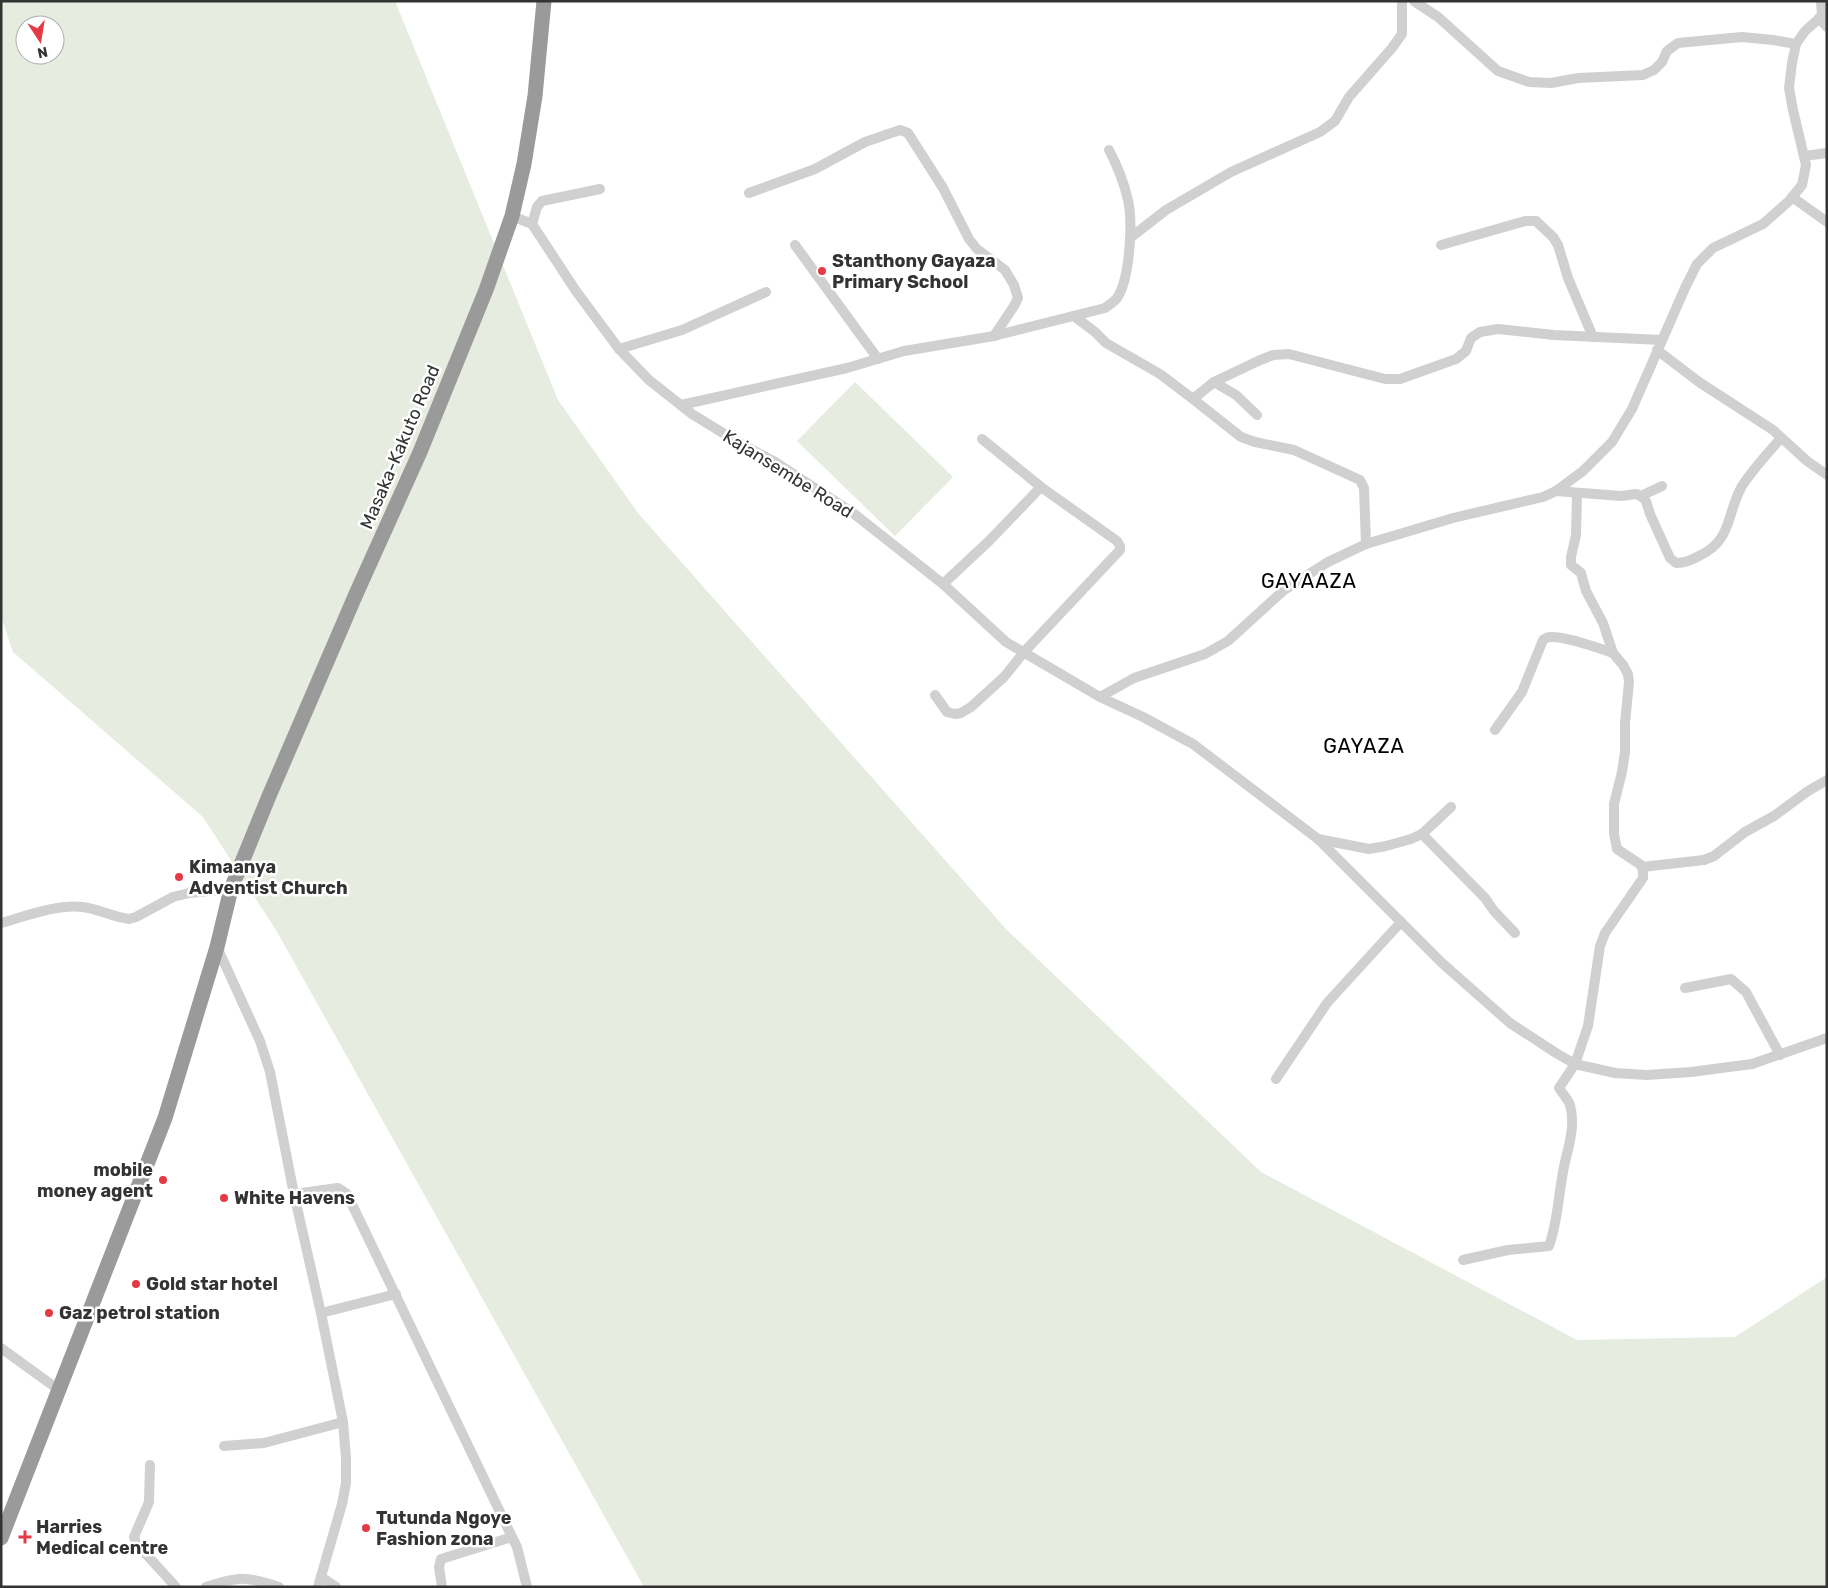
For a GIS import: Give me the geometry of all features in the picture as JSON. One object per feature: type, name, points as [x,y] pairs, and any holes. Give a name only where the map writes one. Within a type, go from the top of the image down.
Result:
[{"type":"highway","name":"Masaka-Kakuto Road","points":[[1,1538],[164,1118],[218,947],[231,889],[348,612],[420,452],[486,290],[512,216],[524,164],[535,96],[544,1]]},
{"type":"street","points":[[1130,238],[1166,210],[1231,172],[1320,132],[1335,121],[1349,97],[1402,34],[1402,1]]},
{"type":"street","points":[[1414,1],[1438,17],[1498,71],[1529,82],[1551,83],[1578,78],[1643,75],[1654,70],[1662,62],[1671,47],[1683,42],[1742,37],[1796,44]]},
{"type":"street","points":[[1100,697],[1134,678],[1204,654],[1228,641],[1284,590],[1328,562],[1366,544],[1453,518],[1543,497],[1556,492],[1583,471],[1612,442],[1632,408],[1697,264],[1713,248],[1762,224],[1792,198],[1802,185],[1806,165],[1792,110],[1789,88],[1796,44],[1805,31],[1822,16],[1822,1]]},
{"type":"street","points":[[1819,18],[1827,27]]},
{"type":"street","points":[[749,193],[815,169],[865,142],[900,130],[908,133],[943,188],[969,239],[977,249],[1006,270],[1014,285],[1018,298],[994,336]]},
{"type":"street","points":[[681,405],[847,368],[904,351],[994,336],[1105,308],[1116,300],[1121,289],[1126,271],[1131,217],[1128,198],[1109,150]]},
{"type":"street","points":[[1804,156],[1827,153]]},
{"type":"street","points":[[512,216],[532,224],[537,207],[542,202],[600,190]]},
{"type":"street","points":[[1792,198],[1827,222]]},
{"type":"street","points":[[1441,246],[1525,221],[1536,221],[1553,237],[1558,245],[1568,278],[1593,337]]},
{"type":"street","name":"Kajansembe Road","points":[[532,224],[576,290],[619,349],[649,380],[702,422],[775,462],[853,513],[943,584],[1006,642],[1100,697],[1143,717],[1192,744],[1318,839],[1442,963],[1510,1023],[1575,1064],[1615,1073],[1647,1075],[1691,1072],[1752,1064],[1827,1038]]},
{"type":"street","points":[[795,245],[878,359]]},
{"type":"street","points":[[619,349],[682,330],[766,292]]},
{"type":"street","points":[[1074,316],[1096,332],[1106,343],[1160,374],[1241,437],[1255,442],[1294,450],[1360,480],[1364,488],[1366,544]]},
{"type":"street","points":[[1193,399],[1214,382],[1272,355],[1289,354],[1386,379],[1400,380],[1456,360],[1466,351],[1471,338],[1480,332],[1498,330],[1554,335],[1662,340]]},
{"type":"street","points":[[1657,350],[1699,382],[1781,438],[1807,461],[1827,475]]},
{"type":"street","points":[[1214,382],[1236,396],[1256,415]]},
{"type":"street","points":[[1556,492],[1621,496],[1636,494],[1641,496],[1646,501],[1670,558],[1676,563],[1686,562],[1707,552],[1723,537],[1740,491],[1759,463],[1781,438]]},
{"type":"street","points":[[935,695],[947,712],[962,713],[971,707],[1004,677],[1024,652],[1120,550],[1117,541],[1041,487],[982,439]]},
{"type":"street","points":[[1641,496],[1662,486]]},
{"type":"street","points":[[943,584],[989,541],[1041,487]]},
{"type":"street","points":[[1463,1260],[1508,1250],[1549,1246],[1555,1228],[1562,1176],[1570,1148],[1570,1104],[1559,1088],[1575,1064],[1588,1026],[1600,946],[1605,933],[1643,878],[1641,865],[1621,853],[1614,843],[1614,804],[1625,752],[1624,722],[1629,682],[1628,674],[1613,653],[1603,623],[1586,591],[1581,572],[1571,565],[1576,536],[1577,494]]},
{"type":"street","points":[[1495,730],[1522,692],[1543,640],[1547,637],[1580,643],[1613,653]]},
{"type":"street","points":[[1642,867],[1704,860],[1714,856],[1745,832],[1774,816],[1808,791],[1827,780]]},
{"type":"street","points":[[1318,839],[1369,848],[1386,846],[1422,834],[1451,807]]},
{"type":"street","points":[[1422,834],[1485,898],[1494,911],[1515,933]]},
{"type":"street","points":[[1,923],[37,913],[73,907],[86,908],[129,919],[173,897],[189,893],[231,889]]},
{"type":"street","points":[[1276,1079],[1328,1004],[1402,922]]},
{"type":"street","points":[[218,947],[260,1041],[270,1072],[294,1194],[344,1422],[346,1483],[320,1582],[336,1587]]},
{"type":"street","points":[[1685,988],[1731,979],[1746,992],[1780,1055]]},
{"type":"street","points":[[294,1194],[338,1188],[347,1194],[512,1537],[527,1587]]},
{"type":"street","points":[[321,1313],[396,1294]]},
{"type":"street","points":[[1,1348],[59,1390]]},
{"type":"street","points":[[224,1446],[264,1443],[344,1422]]},
{"type":"street","points":[[150,1465],[149,1502],[134,1537],[136,1544],[176,1587]]},
{"type":"street","points":[[442,1587],[439,1567],[441,1559],[512,1537]]},
{"type":"street","points":[[206,1587],[229,1579],[252,1578],[279,1587]]},
{"type":"shaded area","points":[[1,1],[395,1],[558,400],[638,513],[1006,929],[1261,1172],[1577,1340],[1735,1337],[1827,1277],[1827,1587],[644,1587],[276,930],[203,817],[13,652],[1,616]]},
{"type":"shaded area","points":[[855,382],[953,477],[895,536],[797,441]]},
{"type":"place","name":"Stanthony Gayaza Primary School","points":[[822,271]]},
{"type":"place","name":"Kimaanya Adventist Church","points":[[179,877]]},
{"type":"place","name":"mobile money agent","points":[[163,1180]]},
{"type":"place","name":"White Havens","points":[[224,1198]]},
{"type":"place","name":"Gold star hotel","points":[[136,1284]]},
{"type":"place","name":"Gaz petrol station","points":[[49,1313]]},
{"type":"place","name":"Tutunda Ngoye Fashion zona","points":[[366,1528]]},
{"type":"place","name":"Harries Medical centre","points":[[25,1537]]},
{"type":"district","name":"GAYAAZA","points":[[1309,581]]},
{"type":"district","name":"GAYAZA","points":[[1364,746]]}]
